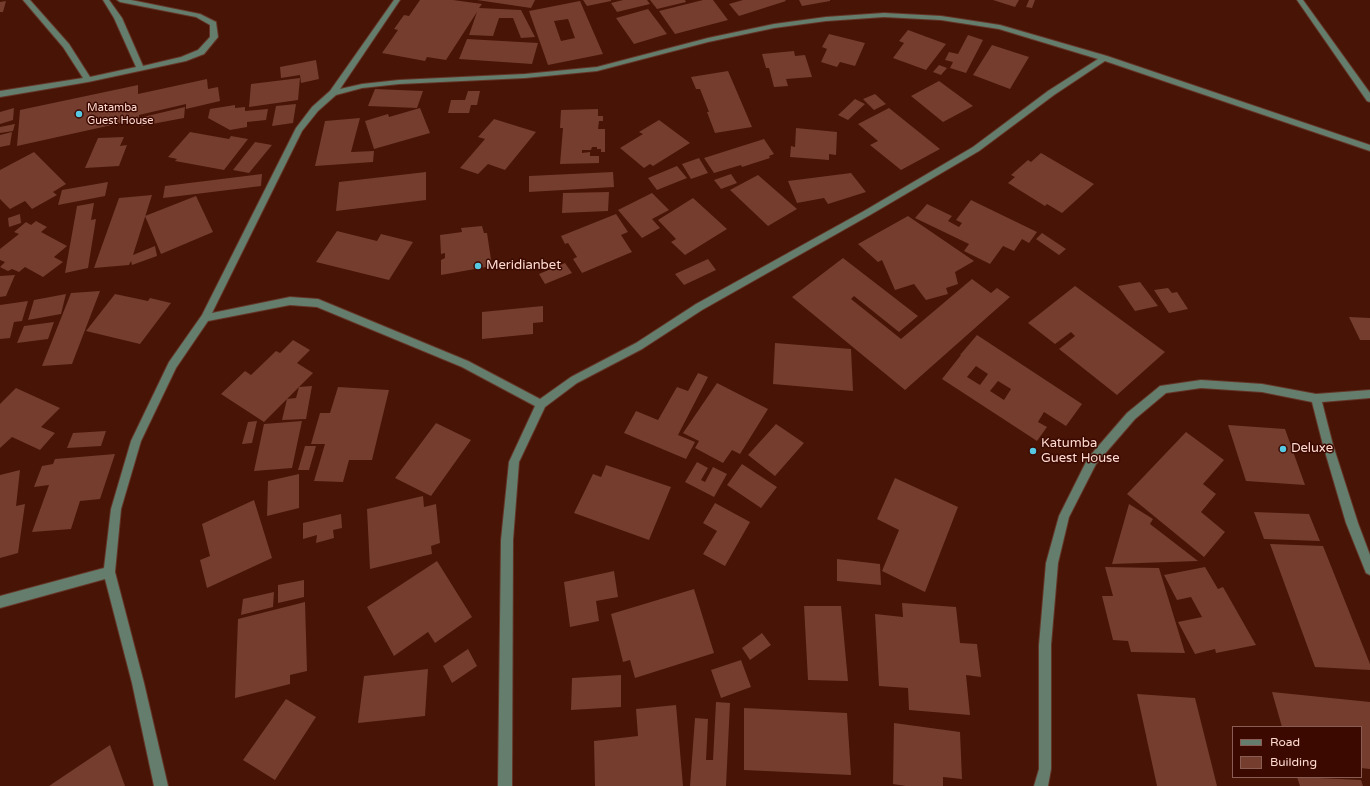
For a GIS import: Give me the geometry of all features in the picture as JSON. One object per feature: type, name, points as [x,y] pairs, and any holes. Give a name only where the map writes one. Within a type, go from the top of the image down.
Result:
[{"type":"street","points":[[26,0],[66,46],[88,80]]},
{"type":"street","points":[[106,0],[118,18],[140,68]]},
{"type":"street","points":[[0,86],[2,94],[88,80],[183,59],[201,52],[214,37],[212,24],[198,15],[120,0]]},
{"type":"street","points":[[161,786],[138,683],[109,572],[116,508],[136,441],[172,365],[205,318],[299,130],[315,109],[333,93],[397,0]]},
{"type":"street","points":[[1300,0],[1370,99]]},
{"type":"street","points":[[333,93],[362,86],[399,82],[526,76],[597,69],[708,40],[774,26],[826,19],[884,15],[941,18],[1000,27],[1104,58],[1370,148]]},
{"type":"street","points":[[505,786],[507,540],[514,462],[541,404],[574,380],[639,346],[699,307],[867,213],[976,149],[1051,93],[1104,58]]},
{"type":"street","points":[[205,318],[290,301],[318,303],[465,364],[541,404]]},
{"type":"street","points":[[1041,786],[1045,769],[1045,645],[1052,563],[1064,516],[1092,461],[1131,416],[1164,389],[1201,384],[1262,388],[1316,398],[1370,394]]},
{"type":"street","points":[[1316,398],[1328,445],[1352,523],[1370,569]]},
{"type":"street","points":[[0,602],[109,572]]},
{"type":"building","points":[[420,0],[453,0],[482,4],[479,8],[521,10],[535,37],[521,38],[513,18],[499,18],[493,36],[469,35],[477,12],[446,60],[427,57],[425,61],[382,53],[398,30],[394,29],[404,15],[409,16]]},
{"type":"building","points":[[477,0],[535,0],[531,8]]},
{"type":"building","points":[[583,0],[611,0],[611,1],[587,6]]},
{"type":"building","points":[[623,0],[647,0],[650,4],[617,12],[611,3]]},
{"type":"building","points":[[650,0],[685,0],[686,2],[657,9]]},
{"type":"building","points":[[703,0],[713,0],[728,20],[675,34],[659,11]]},
{"type":"building","points":[[743,0],[786,1],[739,16],[729,4]]},
{"type":"building","points":[[799,0],[830,0],[830,1],[802,6]]},
{"type":"building","points":[[993,0],[1019,0],[1015,7]]},
{"type":"building","points":[[1029,0],[1035,0],[1032,8],[1026,7]]},
{"type":"building","points":[[6,1],[3,12],[0,12],[0,2]]},
{"type":"building","points":[[580,1],[603,54],[548,65],[529,11]],"holes":[[[568,19],[575,38],[561,41],[554,21]]]},
{"type":"building","points":[[648,9],[667,34],[634,44],[616,18]]},
{"type":"building","points":[[908,30],[946,44],[926,70],[893,58],[904,43],[899,41]]},
{"type":"building","points":[[829,34],[865,43],[855,66],[840,62],[837,67],[821,62],[827,49],[822,47]]},
{"type":"building","points":[[968,35],[983,40],[966,73],[950,68],[953,62],[945,60],[949,52],[958,54]]},
{"type":"building","points":[[467,39],[538,43],[532,64],[459,59]]},
{"type":"building","points":[[992,45],[1029,57],[1010,89],[973,75]]},
{"type":"building","points":[[794,51],[795,56],[805,55],[812,77],[786,79],[788,86],[774,87],[769,68],[766,68],[762,54]]},
{"type":"building","points":[[316,60],[319,79],[301,83],[300,75],[281,78],[280,67]]},
{"type":"building","points":[[939,65],[947,68],[941,75],[933,72]]},
{"type":"building","points":[[728,71],[752,127],[715,133],[700,89],[696,89],[691,77]]},
{"type":"building","points":[[300,78],[298,100],[249,107],[251,84]]},
{"type":"building","name":"Matamba Guest House","points":[[207,79],[208,89],[218,87],[220,101],[186,109],[186,104],[139,115],[139,119],[17,146],[20,110],[138,85],[138,94]]},
{"type":"building","points":[[939,81],[973,106],[943,122],[911,96]]},
{"type":"building","points":[[375,89],[423,91],[417,108],[368,106]]},
{"type":"building","points":[[468,91],[480,91],[477,105],[471,105],[469,113],[448,113],[451,100],[465,100]]},
{"type":"building","points":[[875,94],[886,104],[874,110],[863,99]]},
{"type":"building","points":[[855,99],[865,104],[848,120],[838,115]]},
{"type":"building","points":[[296,104],[293,123],[272,126],[276,106]]},
{"type":"building","points":[[235,105],[235,108],[245,107],[245,111],[268,109],[266,120],[247,122],[247,127],[230,130],[208,118],[210,109]]},
{"type":"building","points":[[185,107],[184,118],[141,126],[143,117]]},
{"type":"building","points":[[14,108],[13,120],[0,124],[0,112]]},
{"type":"building","points":[[420,108],[430,133],[374,149],[365,121],[388,114],[389,117]]},
{"type":"building","points":[[889,108],[940,149],[901,170],[870,145],[878,141],[858,124]]},
{"type":"building","points":[[598,109],[598,116],[603,116],[603,121],[599,121],[598,129],[605,129],[605,152],[601,152],[601,149],[597,149],[597,147],[592,147],[591,150],[582,150],[582,153],[590,152],[590,156],[599,156],[599,163],[560,164],[563,128],[560,128],[561,110]]},
{"type":"building","points":[[360,118],[351,152],[374,151],[373,162],[315,166],[325,121]]},
{"type":"building","points":[[494,119],[536,132],[505,170],[488,164],[478,174],[460,168],[485,139],[478,137]]},
{"type":"building","points":[[659,120],[690,143],[653,166],[650,164],[644,168],[620,148],[643,134],[639,132]]},
{"type":"building","points":[[15,124],[13,131],[0,133],[0,127]]},
{"type":"building","points":[[796,128],[837,132],[836,155],[829,154],[829,160],[790,157],[791,146],[795,147]]},
{"type":"building","points":[[12,132],[10,145],[0,147],[0,135]]},
{"type":"building","points":[[190,132],[229,139],[231,136],[248,139],[224,170],[175,161],[177,159],[168,157]]},
{"type":"building","points":[[124,137],[120,146],[127,145],[119,166],[85,168],[98,138]]},
{"type":"building","points":[[764,139],[774,154],[769,156],[770,158],[742,167],[741,165],[714,173],[704,158]]},
{"type":"building","points":[[255,142],[272,145],[249,173],[233,170]]},
{"type":"building","points":[[34,152],[66,184],[53,192],[57,195],[32,209],[25,201],[10,209],[0,199],[0,170]]},
{"type":"building","points":[[1041,153],[1094,184],[1062,213],[1047,204],[1045,206],[1008,183],[1015,177],[1011,175],[1028,160],[1031,162]]},
{"type":"building","points":[[699,158],[708,173],[691,179],[682,164]]},
{"type":"building","points":[[677,166],[687,178],[657,190],[648,178]]},
{"type":"building","points":[[426,172],[426,200],[336,211],[339,182]]},
{"type":"building","points":[[613,172],[614,187],[529,192],[529,176]]},
{"type":"building","points":[[851,173],[866,192],[828,204],[824,198],[797,203],[788,181]]},
{"type":"building","points":[[262,174],[261,186],[163,198],[165,186]]},
{"type":"building","points":[[731,174],[737,183],[721,189],[714,180]]},
{"type":"building","points":[[758,175],[797,209],[768,226],[730,190]]},
{"type":"building","points":[[108,182],[105,196],[58,205],[62,190]]},
{"type":"building","points":[[609,192],[608,211],[562,213],[563,193]]},
{"type":"building","points":[[652,193],[669,210],[652,219],[660,228],[642,238],[618,210]]},
{"type":"building","points":[[152,195],[133,255],[155,246],[157,256],[132,265],[131,261],[129,265],[94,268],[119,198]]},
{"type":"building","points":[[196,196],[213,232],[161,254],[145,216]]},
{"type":"building","points":[[693,198],[727,229],[685,255],[671,242],[676,239],[658,220]]},
{"type":"building","points":[[971,200],[1037,232],[1029,243],[1022,239],[1014,251],[1003,246],[990,264],[964,251],[969,244],[915,218],[927,204],[952,216],[948,221],[959,227],[962,223],[956,220]]},
{"type":"building","points":[[94,203],[91,220],[96,219],[88,268],[65,273],[77,206]]},
{"type":"building","points":[[20,214],[21,223],[9,227],[8,218]]},
{"type":"building","points":[[616,214],[628,232],[621,235],[632,252],[582,273],[573,259],[577,257],[568,243],[565,244],[561,236]]},
{"type":"building","points":[[908,216],[974,261],[955,272],[958,284],[946,288],[948,294],[926,300],[914,284],[895,290],[882,260],[878,262],[858,244]]},
{"type":"building","points":[[36,221],[47,227],[41,232],[67,246],[54,257],[63,262],[43,277],[25,267],[19,272],[12,269],[8,271],[0,267],[5,262],[0,260],[0,249],[19,234],[14,232],[26,222],[31,225]]},
{"type":"building","points":[[482,226],[484,233],[487,233],[492,266],[441,275],[441,260],[445,258],[445,253],[441,254],[440,235],[462,232],[461,228]]},
{"type":"building","points":[[337,231],[377,241],[381,234],[413,242],[389,280],[316,262]]},
{"type":"building","points":[[1042,233],[1066,249],[1059,255],[1036,239]]},
{"type":"building","points":[[843,258],[918,316],[899,332],[854,296],[851,299],[901,339],[972,279],[991,293],[997,288],[1010,297],[905,390],[792,297]]},
{"type":"building","points":[[708,259],[716,270],[684,285],[675,274]]},
{"type":"building","points":[[565,263],[572,273],[545,284],[539,274]]},
{"type":"building","points":[[15,275],[6,296],[0,297],[0,276]]},
{"type":"building","points":[[1140,282],[1158,306],[1135,311],[1118,286]]},
{"type":"building","points":[[1075,286],[1165,352],[1117,395],[1059,349],[1075,336],[1071,332],[1055,344],[1028,323]]},
{"type":"building","points":[[1168,288],[1172,293],[1177,292],[1188,309],[1169,313],[1154,290]]},
{"type":"building","points":[[100,291],[72,364],[42,366],[71,293]]},
{"type":"building","points":[[66,294],[61,314],[28,320],[34,300]]},
{"type":"building","points":[[115,294],[148,301],[150,298],[171,303],[140,344],[86,331]]},
{"type":"building","points":[[28,301],[22,321],[14,322],[10,338],[0,339],[0,305]]},
{"type":"building","points":[[543,306],[543,322],[533,323],[533,334],[482,339],[482,312]]},
{"type":"building","points":[[1349,317],[1370,318],[1370,340],[1360,340]]},
{"type":"building","points":[[54,322],[48,339],[17,343],[24,326]]},
{"type":"building","points":[[977,335],[1082,404],[1066,426],[1044,412],[1038,422],[1047,427],[1037,441],[942,379]],"holes":[[[976,366],[988,374],[980,385],[967,377]],[[998,381],[1011,389],[1004,400],[990,391]]]},
{"type":"building","points":[[293,340],[310,350],[297,363],[313,373],[264,422],[221,394],[245,371],[251,375],[276,351],[280,353]]},
{"type":"building","points":[[775,343],[851,349],[853,391],[773,384]]},
{"type":"building","points":[[698,373],[708,377],[678,435],[695,442],[686,459],[624,433],[636,411],[658,420],[677,387],[688,391]]},
{"type":"building","points":[[717,383],[768,409],[740,454],[732,450],[723,463],[695,448],[699,441],[683,433]]},
{"type":"building","points":[[312,386],[306,419],[282,420],[287,399],[296,398],[299,387]]},
{"type":"building","points":[[338,387],[389,390],[372,460],[349,460],[343,482],[314,481],[325,444],[311,444],[320,413],[330,413]]},
{"type":"building","points":[[16,388],[60,408],[41,427],[55,433],[40,450],[12,437],[0,448],[0,404]]},
{"type":"building","points":[[257,421],[252,443],[242,444],[248,422]]},
{"type":"building","points":[[302,421],[292,468],[254,471],[264,424]]},
{"type":"building","points":[[436,423],[471,440],[431,496],[395,478]]},
{"type":"building","points":[[776,424],[804,443],[775,476],[748,455]]},
{"type":"building","points":[[1228,425],[1285,429],[1305,485],[1246,481]]},
{"type":"building","points":[[106,431],[101,446],[67,448],[73,433]]},
{"type":"building","points":[[1186,432],[1224,460],[1203,484],[1216,494],[1201,512],[1225,532],[1204,557],[1127,494]]},
{"type":"building","points":[[305,446],[316,446],[309,470],[298,470]]},
{"type":"building","points":[[115,454],[100,499],[80,501],[71,529],[32,532],[49,485],[34,487],[42,466],[53,464],[55,459]]},
{"type":"building","points":[[697,462],[708,468],[701,480],[705,482],[713,467],[727,474],[714,497],[685,482]]},
{"type":"building","points":[[742,464],[777,487],[761,508],[727,485]]},
{"type":"building","points":[[606,465],[671,487],[649,540],[574,513],[593,474],[601,477]]},
{"type":"building","points":[[20,470],[16,506],[25,504],[18,553],[0,558],[0,475]]},
{"type":"building","points":[[299,474],[299,508],[267,516],[268,481]]},
{"type":"building","points":[[895,478],[958,507],[925,592],[882,571],[899,530],[877,519]]},
{"type":"building","points":[[423,496],[424,507],[436,504],[440,543],[431,546],[432,554],[370,569],[367,509]]},
{"type":"building","points":[[254,500],[272,558],[207,588],[200,560],[210,556],[202,524]]},
{"type":"building","points":[[715,503],[750,522],[725,566],[703,554],[717,531],[703,523]]},
{"type":"building","points":[[1129,504],[1153,519],[1150,524],[1198,561],[1112,564]]},
{"type":"building","points":[[1254,512],[1309,514],[1320,541],[1264,539]]},
{"type":"building","points":[[341,514],[342,528],[333,530],[334,538],[316,543],[317,535],[303,539],[303,523]]},
{"type":"building","points":[[1270,544],[1323,546],[1370,664],[1370,670],[1315,667]]},
{"type":"building","points":[[837,559],[880,564],[881,585],[837,581]]},
{"type":"building","points":[[437,561],[472,617],[435,643],[428,632],[394,656],[367,607]]},
{"type":"building","points":[[1105,567],[1159,568],[1185,653],[1131,652],[1128,641],[1113,640],[1102,596],[1113,596]]},
{"type":"building","points":[[1205,567],[1218,589],[1223,587],[1256,645],[1216,653],[1215,649],[1195,654],[1178,622],[1202,617],[1191,597],[1177,600],[1164,575]]},
{"type":"building","points":[[614,571],[618,597],[596,601],[599,621],[570,627],[564,582]]},
{"type":"building","points":[[304,580],[304,597],[278,603],[278,585]]},
{"type":"building","points":[[694,589],[714,653],[635,678],[630,660],[623,662],[611,614]]},
{"type":"building","points":[[274,592],[273,607],[241,615],[243,599]]},
{"type":"building","points":[[305,602],[307,671],[290,675],[290,684],[235,698],[238,619]]},
{"type":"building","points":[[902,603],[956,607],[960,643],[977,644],[981,677],[966,675],[970,715],[909,710],[908,688],[879,686],[875,614],[903,617]]},
{"type":"building","points":[[804,606],[841,606],[848,681],[808,680]]},
{"type":"building","points":[[762,633],[771,645],[750,660],[742,648]]},
{"type":"building","points":[[468,649],[477,666],[452,683],[443,666]]},
{"type":"building","points":[[741,660],[751,687],[721,698],[711,670]]},
{"type":"building","points":[[428,669],[425,716],[358,723],[364,676]]},
{"type":"building","points":[[621,675],[621,707],[571,710],[572,678]]},
{"type":"building","points":[[1272,692],[1370,702],[1370,769],[1362,768],[1362,726],[1282,726]]},
{"type":"building","points":[[1137,694],[1195,698],[1217,786],[1157,786]]},
{"type":"building","points":[[286,699],[316,717],[275,780],[243,760]]},
{"type":"building","points":[[716,702],[730,703],[726,786],[690,786],[695,718],[708,719],[706,760],[713,760]]},
{"type":"building","points":[[676,705],[683,786],[595,786],[594,741],[638,736],[636,709]]},
{"type":"building","points":[[744,708],[847,713],[851,775],[744,770]]},
{"type":"building","points":[[894,723],[960,732],[962,779],[943,777],[943,786],[906,786],[893,784]]},
{"type":"building","points":[[110,745],[125,786],[49,786]]},
{"type":"building","points":[[1297,778],[1361,780],[1363,786],[1300,786]]},
{"type":"place","name":"Matamba Guest House","points":[[79,114]]},
{"type":"place","name":"Meridianbet","points":[[478,266]]},
{"type":"place","name":"Deluxe","points":[[1283,449]]},
{"type":"place","name":"Katumba Guest House","points":[[1033,451]]}]
